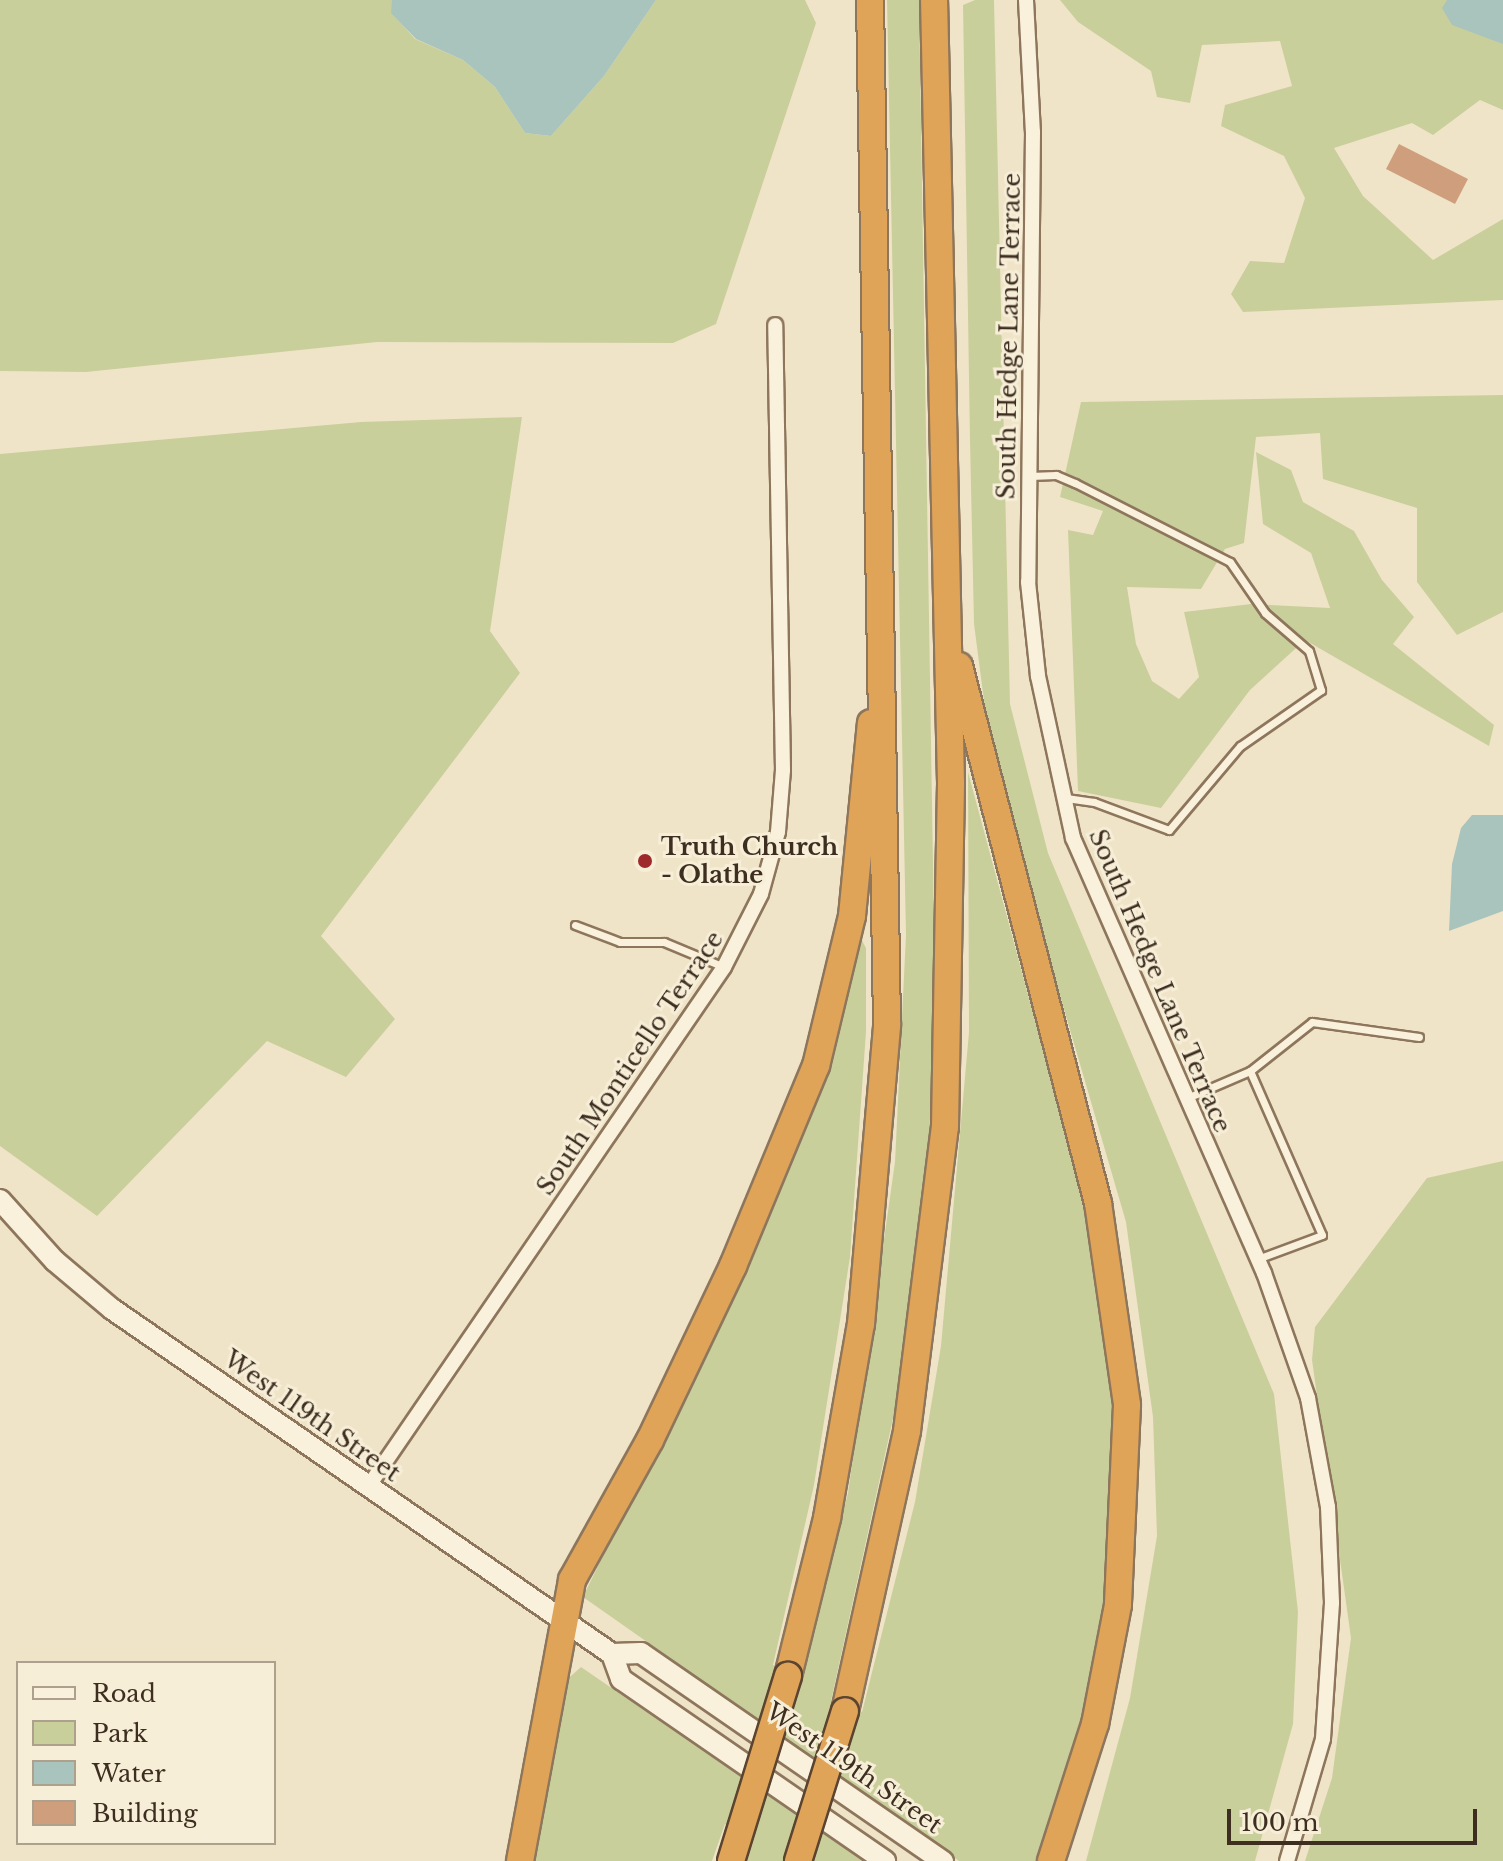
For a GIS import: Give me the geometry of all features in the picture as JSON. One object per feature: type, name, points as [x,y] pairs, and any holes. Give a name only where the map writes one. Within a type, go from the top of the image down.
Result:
[{"type":"highway","points":[[731,1861],[788,1676],[846,1418],[881,1128],[888,920],[870,0]]},
{"type":"highway","points":[[798,1861],[845,1711],[907,1431],[937,1222],[951,975],[934,0]]},
{"type":"highway","points":[[520,1861],[572,1580],[650,1440],[733,1266],[816,1066],[852,916],[882,609]]},
{"type":"highway","points":[[946,610],[1098,1203],[1127,1405],[1118,1605],[1095,1724],[1051,1861]]},
{"type":"main road","name":"West 119th Street","points":[[0,1200],[86,1288],[612,1654],[621,1679],[885,1861]]},
{"type":"main road","name":"West 119th Street","points":[[612,1654],[641,1653],[943,1861]]},
{"type":"street","name":"South Hedge Lane Terrace","points":[[1026,0],[1033,132],[1029,476],[1033,629],[1064,798],[1073,838],[1257,1259],[1308,1398],[1328,1507],[1332,1603],[1323,1739],[1287,1861]]},
{"type":"street","name":"South Monticello Terrace","points":[[368,1487],[724,967],[761,894],[782,803],[775,325]]},
{"type":"lane","points":[[1029,476],[1056,475],[1075,483],[1230,562],[1265,613],[1309,651],[1321,690],[1240,746],[1169,830],[1094,802],[1064,798]]},
{"type":"lane","points":[[575,925],[620,942],[664,942],[724,967]]},
{"type":"lane","points":[[1187,1098],[1250,1071],[1312,1022],[1419,1037]]},
{"type":"lane","points":[[1250,1071],[1322,1235],[1257,1259]]},
{"type":"green space","points":[[0,0],[392,0],[392,13],[415,39],[463,60],[495,87],[525,133],[551,136],[604,76],[656,0],[805,0],[816,23],[716,324],[673,343],[377,342],[86,372],[0,371]]},
{"type":"green space","points":[[887,0],[919,0],[935,988],[929,1145],[899,1391],[831,1701],[862,1712],[915,1502],[941,1346],[969,1032],[968,772],[1102,1269],[1118,1440],[1112,1570],[1092,1695],[1041,1861],[959,1861],[583,1597],[783,1183],[816,1099],[858,933],[866,948],[866,1032],[850,1257],[814,1485],[773,1665],[800,1680],[848,1493],[895,1162],[906,935]]},
{"type":"green space","points":[[975,0],[994,0],[1010,704],[1048,853],[1274,1394],[1298,1612],[1293,1724],[1255,1861],[1086,1861],[1130,1698],[1157,1536],[1153,1417],[1126,1222],[992,762],[974,624],[963,5]]},
{"type":"green space","points":[[1060,0],[1503,0],[1503,110],[1480,100],[1433,135],[1412,123],[1334,148],[1363,196],[1433,260],[1503,219],[1503,300],[1243,312],[1231,294],[1250,261],[1284,263],[1305,198],[1284,156],[1221,126],[1225,105],[1292,86],[1280,41],[1202,45],[1190,103],[1157,97],[1151,71],[1078,22]]},
{"type":"green space","points":[[1503,395],[1503,612],[1457,635],[1417,582],[1417,508],[1323,479],[1320,433],[1256,437],[1244,543],[1225,549],[1201,589],[1127,587],[1136,644],[1152,681],[1179,699],[1199,677],[1184,612],[1251,604],[1330,608],[1311,553],[1263,524],[1256,452],[1291,470],[1303,502],[1354,531],[1382,580],[1414,617],[1393,644],[1494,725],[1489,746],[1305,640],[1250,690],[1161,808],[1078,791],[1068,530],[1093,535],[1103,511],[1060,497],[1081,402]]},
{"type":"green space","points":[[522,417],[490,631],[520,673],[321,936],[395,1019],[346,1077],[267,1041],[97,1216],[0,1146],[0,454],[361,422]]},
{"type":"green space","points":[[1503,1161],[1503,1861],[1305,1861],[1332,1778],[1351,1638],[1312,1360],[1315,1327],[1427,1178]]},
{"type":"green space","points":[[581,1667],[863,1861],[747,1861],[752,1844],[725,1824],[712,1861],[530,1861],[563,1683]]},
{"type":"water","points":[[392,0],[656,0],[604,76],[551,136],[525,133],[495,87],[463,60],[416,39],[391,13]]},
{"type":"water","points":[[1447,0],[1503,0],[1503,44],[1452,25],[1442,8]]},
{"type":"water","points":[[1472,815],[1503,815],[1503,911],[1449,931],[1452,864],[1461,828]]},
{"type":"building","points":[[1399,144],[1468,179],[1455,204],[1386,169]]},
{"type":"place","name":"Truth Church - Olathe","points":[[645,861]]}]
